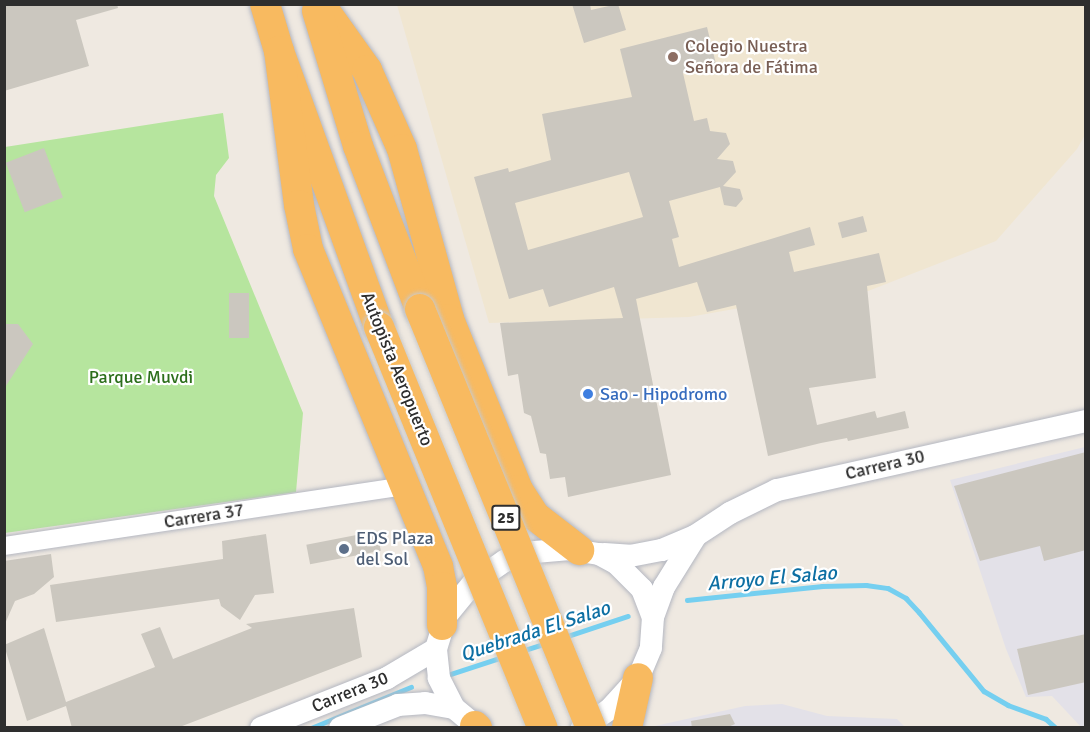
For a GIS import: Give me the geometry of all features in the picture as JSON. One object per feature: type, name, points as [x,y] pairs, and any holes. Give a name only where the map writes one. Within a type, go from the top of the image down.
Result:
[{"type":"highway","name":"Autopista Aeropuerto","points":[[265,4],[279,51],[379,327],[543,728]]},
{"type":"highway","name":"25","points":[[315,4],[358,146],[420,309],[591,728]]},
{"type":"highway","points":[[320,4],[367,70],[402,149],[449,319],[518,490],[535,516],[589,552]]},
{"type":"highway","points":[[279,51],[299,205],[308,249],[438,566],[442,587],[439,637]]},
{"type":"highway","points":[[627,728],[638,678]]},
{"type":"street","name":"Carrera 30","points":[[261,728],[387,678],[439,637],[465,592],[481,576],[505,561],[535,552],[646,554],[695,536],[730,513],[777,490],[1086,421]]},
{"type":"street","name":"Carrera 37","points":[[4,546],[404,486]]},
{"type":"street","name":"Carrera 30","points":[[653,617],[663,587],[695,536]]},
{"type":"street","points":[[582,728],[610,709],[638,678],[651,648],[653,617],[646,597],[635,580],[616,563],[589,552]]},
{"type":"street","points":[[439,637],[439,678],[471,722]]},
{"type":"street","name":"Carrera 30","points":[[340,728],[398,705],[425,703],[471,722]]},
{"type":"shaded area","points":[[397,5],[1085,5],[1085,135],[1077,149],[996,241],[868,291],[824,293],[689,317],[489,323]]},
{"type":"shaded area","points":[[1085,447],[1085,727],[1081,727],[1052,696],[1026,697],[1006,649],[950,480]]},
{"type":"shaded area","points":[[782,704],[827,716],[897,719],[905,727],[646,728],[745,706]]},
{"type":"green space","name":"Parque Muvdi","points":[[223,113],[229,158],[216,175],[214,196],[303,413],[296,492],[5,533],[5,147]]},
{"type":"building","points":[[4,4],[117,4],[118,8],[76,20],[89,66],[4,91]]},
{"type":"building","points":[[572,4],[590,4],[591,10],[618,4],[626,30],[584,43]]},
{"type":"building","points":[[707,27],[716,64],[683,73],[694,121],[707,118],[710,131],[726,133],[730,144],[717,159],[733,161],[736,172],[723,186],[740,189],[743,199],[736,207],[724,205],[720,187],[669,201],[679,237],[672,239],[679,267],[810,227],[815,245],[789,252],[794,272],[879,253],[886,282],[867,286],[876,378],[809,388],[817,425],[875,411],[877,418],[905,411],[909,428],[848,441],[847,438],[821,443],[768,456],[736,305],[707,312],[697,282],[636,299],[671,475],[568,497],[565,477],[550,479],[546,454],[540,453],[531,416],[524,413],[518,374],[508,376],[500,323],[623,318],[614,287],[549,307],[543,289],[509,299],[474,177],[508,168],[509,172],[551,160],[542,114],[632,97],[620,49]],"holes":[[[629,172],[643,217],[528,250],[515,203]]]},
{"type":"building","points":[[44,148],[63,197],[25,212],[6,163]]},
{"type":"building","points":[[863,216],[867,231],[842,238],[838,223]]},
{"type":"building","points":[[229,293],[249,293],[249,338],[229,338]]},
{"type":"building","points":[[4,324],[18,324],[33,344],[4,389]]},
{"type":"building","points":[[1086,452],[1086,550],[1044,561],[1040,546],[980,561],[954,486]]},
{"type":"building","name":"EDS Plaza del Sol","points":[[377,531],[381,551],[310,564],[306,545]]},
{"type":"building","points":[[266,534],[274,593],[255,595],[240,620],[221,606],[219,599],[56,622],[50,585],[223,559],[222,541]]},
{"type":"building","points":[[51,554],[54,577],[34,594],[15,601],[4,626],[4,561]]},
{"type":"building","points":[[354,608],[362,657],[177,728],[72,728],[66,706],[27,721],[4,645],[44,628],[66,702],[155,667],[141,634],[160,627],[173,659],[252,628],[246,624]]},
{"type":"building","points":[[1086,634],[1086,682],[1028,695],[1017,649]]},
{"type":"building","points":[[730,714],[735,724],[726,728],[692,728],[691,721]]},
{"type":"waterway","name":"Arroyo El Salao","points":[[687,600],[822,586],[866,585],[888,588],[906,598],[984,691],[1008,705],[1046,719],[1056,728]]},
{"type":"waterway","name":"Quebrada El Salao","points":[[565,637],[628,616]]},
{"type":"waterway","name":"Quebrada El Salao","points":[[522,651],[546,643]]},
{"type":"waterway","name":"Quebrada El Salao","points":[[451,674],[503,657]]},
{"type":"waterway","name":"Quebrada El Salao","points":[[311,728],[411,687]]},
{"type":"place","name":"Colegio Nuestra Señora de Fátima","points":[[673,57]]},
{"type":"place","name":"Sao - Hipodromo","points":[[588,394]]},
{"type":"place","name":"EDS Plaza del Sol","points":[[344,549]]}]
